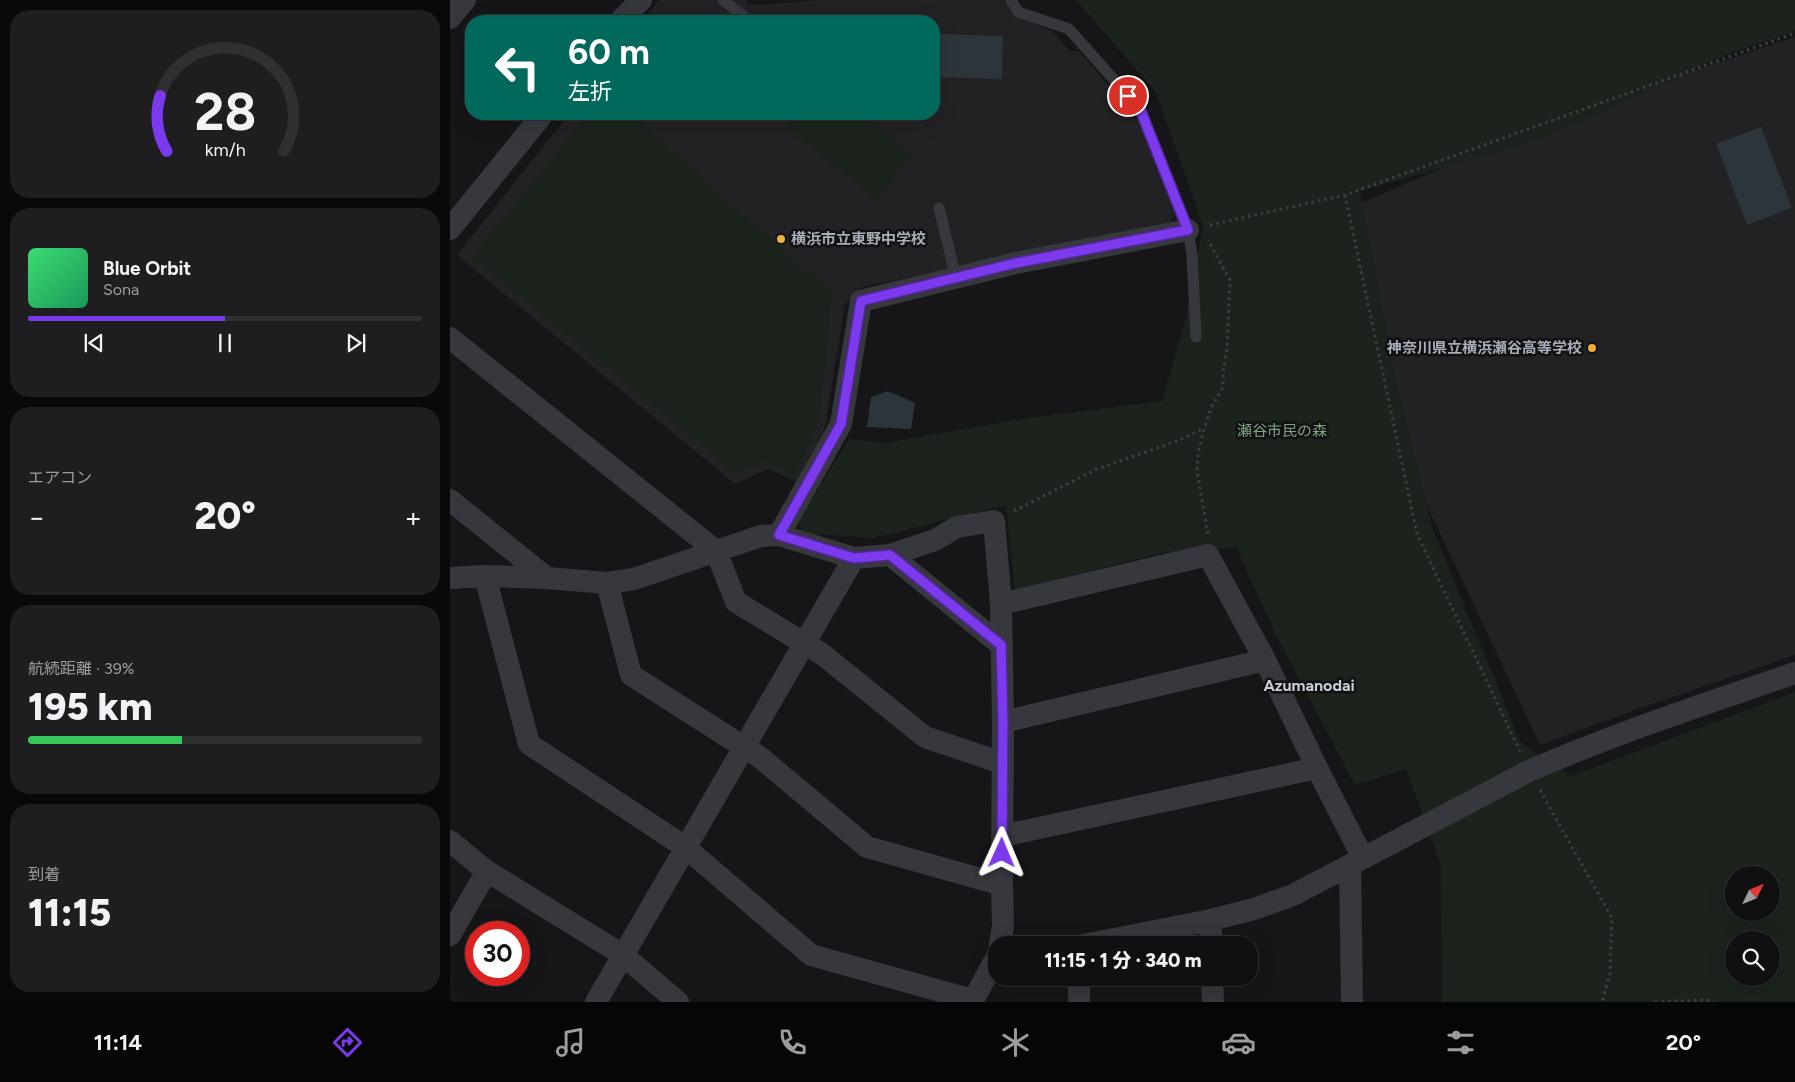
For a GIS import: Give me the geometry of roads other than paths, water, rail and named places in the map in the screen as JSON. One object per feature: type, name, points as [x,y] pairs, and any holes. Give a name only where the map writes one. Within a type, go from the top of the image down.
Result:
[{"type":"street","points":[[450,18],[465,0]]},
{"type":"street","points":[[450,229],[538,120]]},
{"type":"street","points":[[779,535],[841,424],[861,301],[1016,263],[1193,229]]},
{"type":"street","points":[[450,338],[716,551],[736,602],[822,654],[924,737],[1002,763]]},
{"type":"street","points":[[450,500],[547,578]]},
{"type":"street","points":[[450,578],[485,576],[547,578],[607,583],[634,578],[761,536],[779,535],[854,558],[890,555],[935,540],[957,527],[994,521],[1001,604],[1003,722],[1003,926],[1001,936]]},
{"type":"street","points":[[890,555],[1001,645]]},
{"type":"street","points":[[1001,604],[1208,555],[1265,660],[1317,768],[1357,862],[1352,1002]]},
{"type":"street","points":[[596,1002],[854,558]]},
{"type":"street","points":[[485,576],[529,744],[685,848],[811,955],[973,1001],[988,973]]},
{"type":"street","points":[[607,583],[631,675],[761,758],[867,847],[1002,885]]},
{"type":"street","points":[[1003,722],[1265,660]]},
{"type":"street","points":[[1130,936],[1211,920],[1254,909],[1293,894],[1529,771],[1651,722],[1795,673]]},
{"type":"street","points":[[1002,836],[1317,768]]},
{"type":"street","points":[[450,841],[487,871],[623,955],[678,1002]]},
{"type":"street","points":[[450,935],[487,871]]},
{"type":"street","points":[[1211,920],[1211,936]]},
{"type":"street","points":[[1079,986],[1079,1002]]},
{"type":"street","points":[[1212,986],[1213,1002]]},
{"type":"lane","points":[[723,0],[742,15]]},
{"type":"lane","points":[[1011,0],[1018,12],[1069,29],[1140,109],[1193,229],[1192,255],[1196,337]]},
{"type":"lane","points":[[939,208],[956,278]]},
{"type":"place","name":"横浜市立東野中学校","points":[[781,239]]},
{"type":"place","name":"神奈川県立横浜瀬谷高等学校","points":[[1592,348]]},
{"type":"district","name":"Azumanodai","points":[[1309,685]]},
{"type":"park label","name":"瀬谷市民の森","points":[[1282,431]]}]
